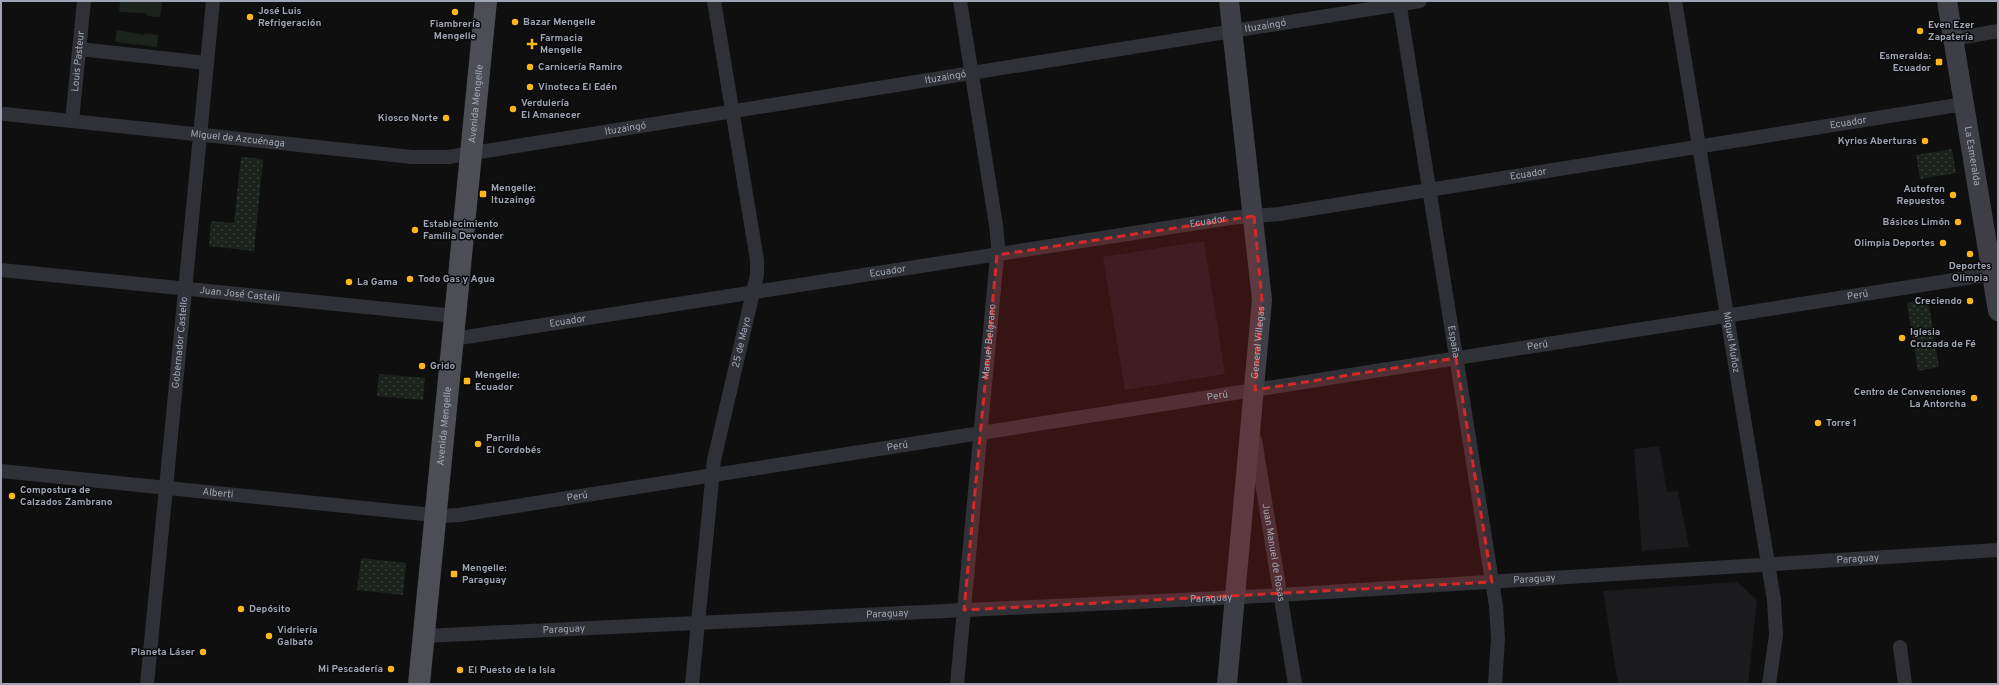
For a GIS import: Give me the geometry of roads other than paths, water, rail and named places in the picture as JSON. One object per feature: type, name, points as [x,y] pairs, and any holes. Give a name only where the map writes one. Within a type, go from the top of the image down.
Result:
[{"type":"main road","name":"Avenida Mengelle","points":[[419,684],[486,1]]},
{"type":"street","name":"Louis Pasteur","points":[[72,121],[84,1]]},
{"type":"street","name":"Gobernador Castello","points":[[147,684],[213,1]]},
{"type":"street","name":"25 de Mayo","points":[[692,684],[713,476],[720,430],[755,292],[757,275],[757,260],[714,1]]},
{"type":"street","name":"Manuel Belgrano","points":[[956,684],[997,254],[996,225],[960,1]]},
{"type":"street","name":"General Villegas","points":[[1227,684],[1262,300],[1254,216],[1229,1]]},
{"type":"street","name":"Ituzaingó","points":[[471,154],[1399,3],[1420,1]]},
{"type":"street","name":"Miguel Muñoz","points":[[1675,1],[1774,600],[1776,624],[1769,684]]},
{"type":"street","name":"La Esmeralda","points":[[1947,1],[1995,273],[1998,311]]},
{"type":"street","name":"España","points":[[1399,3],[1492,582],[1498,628],[1494,684]]},
{"type":"street","points":[[1953,38],[1998,31]]},
{"type":"street","points":[[79,49],[207,63]]},
{"type":"street","name":"Ecuador","points":[[453,339],[997,254],[1254,216],[1279,214],[1964,104]]},
{"type":"street","name":"Miguel de Azcuénaga","points":[[5,114],[424,158],[471,154]]},
{"type":"street","name":"Juan José Castelli","points":[[1,270],[455,316]]},
{"type":"street","name":"Perú","points":[[436,515],[466,514],[713,476],[1995,273]]},
{"type":"street","name":"Juan Manuel de Rosas","points":[[1252,422],[1295,684]]},
{"type":"street","name":"Alberti","points":[[1,471],[436,515]]},
{"type":"street","name":"Paraguay","points":[[424,636],[1235,597],[1998,550]]},
{"type":"street","points":[[1900,647],[1905,684]]},
{"type":"place","name":"Fiambrería Mengelle","points":[[455,12]]},
{"type":"place","name":"José Luis Refrigeración","points":[[250,17]]},
{"type":"place","name":"Bazar Mengelle","points":[[515,22]]},
{"type":"place","name":"Even Ezer Zapatería","points":[[1920,31]]},
{"type":"place","name":"Farmacia Mengelle","points":[[532,44]]},
{"type":"place","name":"Esmeralda: Ecuador","points":[[1939,62]]},
{"type":"place","name":"Carnicería Ramiro","points":[[530,67]]},
{"type":"place","name":"Vinoteca El Edén","points":[[530,87]]},
{"type":"place","name":"Verdulería El Amanecer","points":[[513,109]]},
{"type":"place","name":"Kiosco Norte","points":[[446,118]]},
{"type":"place","name":"Kyrios Aberturas","points":[[1925,141]]},
{"type":"place","name":"Mengelle: Ituzaingó","points":[[483,194]]},
{"type":"place","name":"Autofren Repuestos","points":[[1953,195]]},
{"type":"place","name":"Básicos Limón","points":[[1958,222]]},
{"type":"place","name":"Establecimiento Familia Devonder","points":[[415,230]]},
{"type":"place","name":"Olimpia Deportes","points":[[1943,243]]},
{"type":"place","name":"Deportes Olimpia","points":[[1970,254]]},
{"type":"place","name":"Todo Gas y Agua","points":[[410,279]]},
{"type":"place","name":"La Gama","points":[[349,282]]},
{"type":"place","name":"Creciendo","points":[[1970,301]]},
{"type":"place","name":"Iglesia Cruzada de Fé","points":[[1902,338]]},
{"type":"place","name":"Grido","points":[[422,366]]},
{"type":"place","name":"Mengelle: Ecuador","points":[[467,381]]},
{"type":"place","name":"Centro de Convenciones La Antorcha","points":[[1974,398]]},
{"type":"place","name":"Torre 1","points":[[1818,423]]},
{"type":"place","name":"Parrilla El Cordobés","points":[[478,444]]},
{"type":"place","name":"Compostura de Calzados Zambrano","points":[[12,496]]},
{"type":"place","name":"Mengelle: Paraguay","points":[[454,574]]},
{"type":"place","name":"Depósito","points":[[241,609]]},
{"type":"place","name":"Vidriería Galbato","points":[[269,636]]},
{"type":"place","name":"Planeta Láser","points":[[203,652]]},
{"type":"place","name":"Mi Pescadería","points":[[391,669]]},
{"type":"place","name":"El Puesto de la Isla","points":[[460,670]]}]
